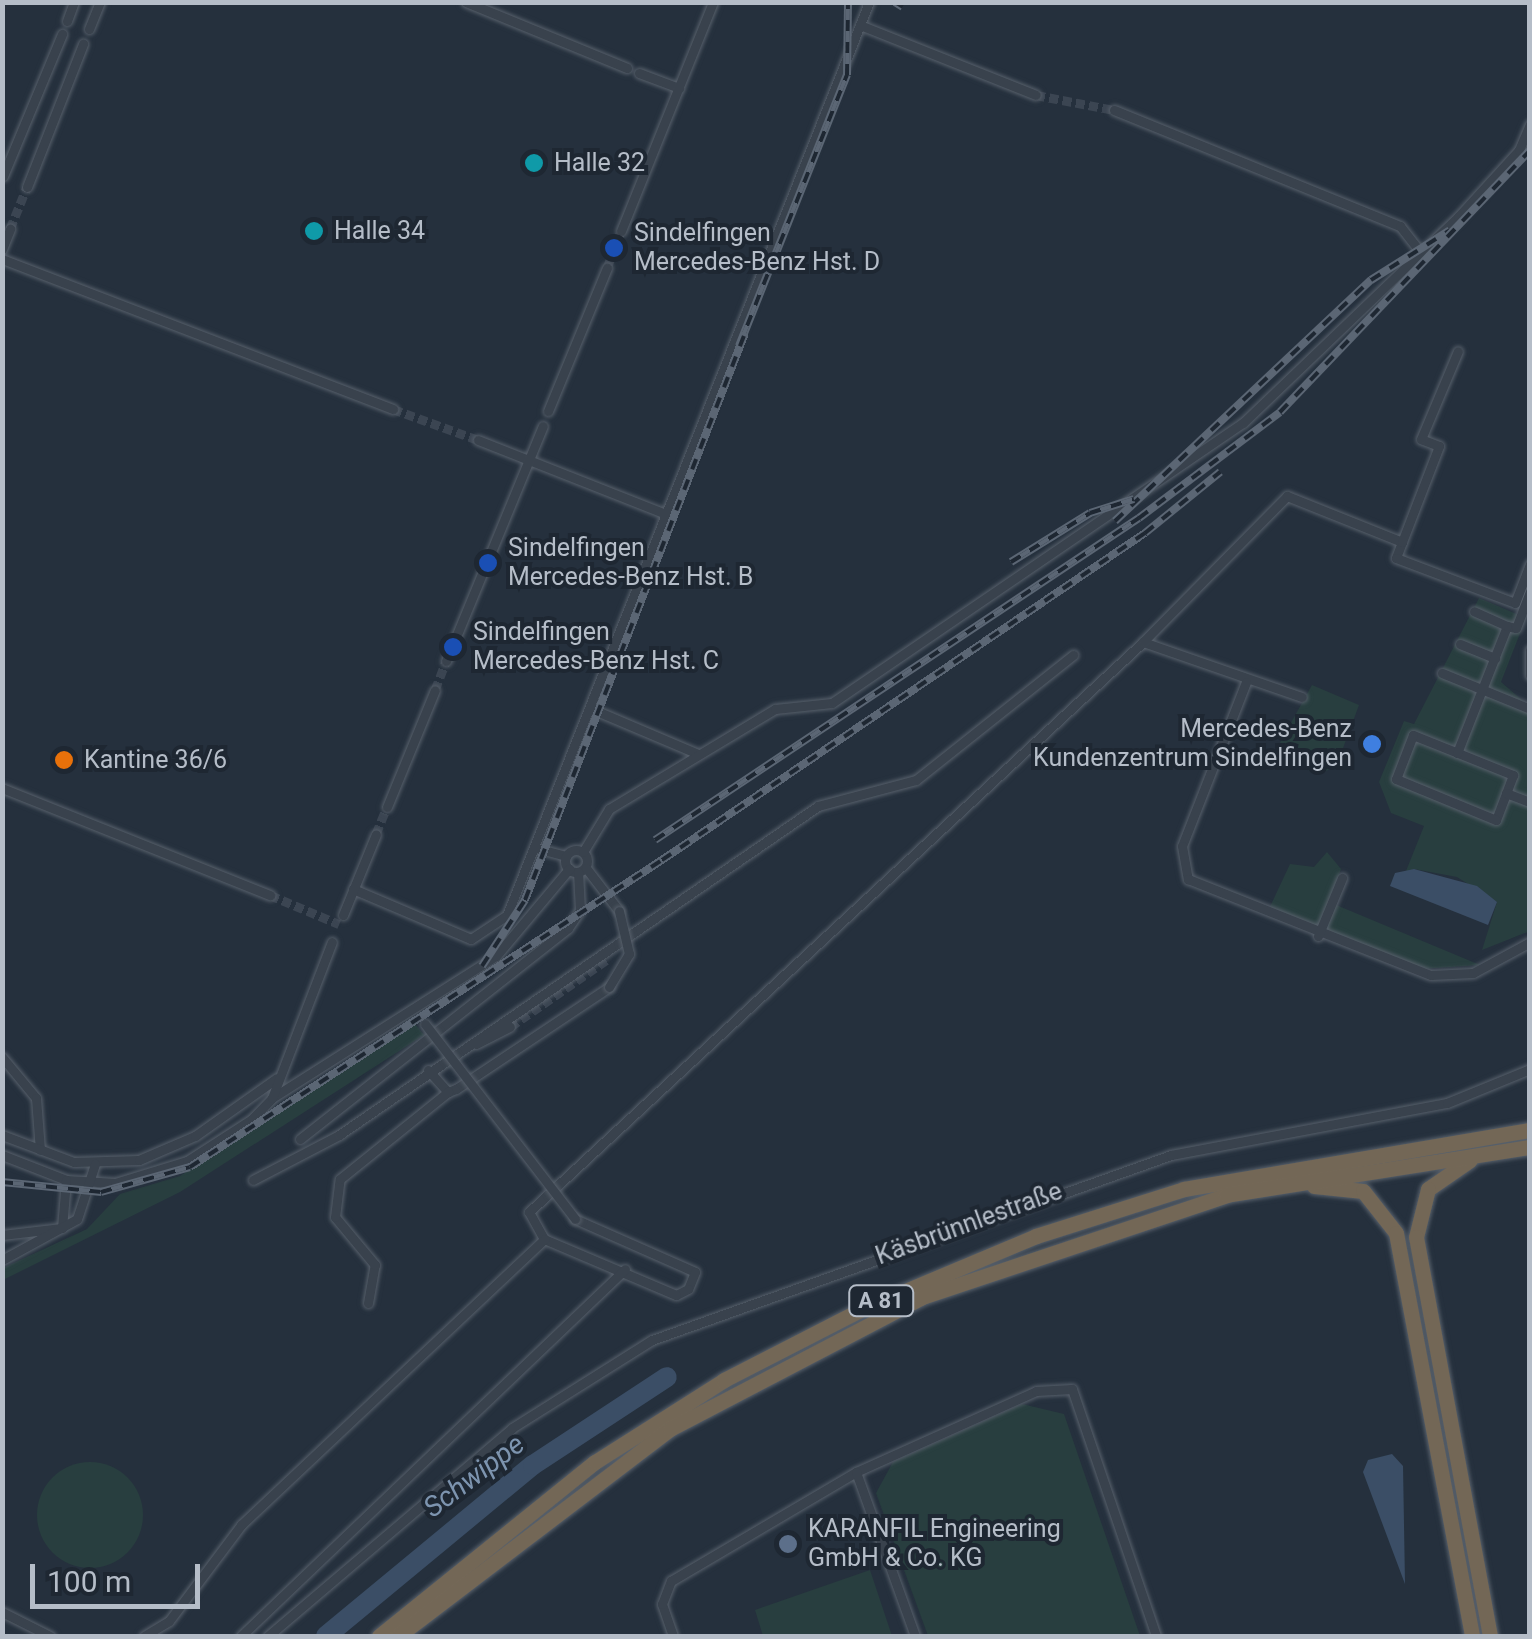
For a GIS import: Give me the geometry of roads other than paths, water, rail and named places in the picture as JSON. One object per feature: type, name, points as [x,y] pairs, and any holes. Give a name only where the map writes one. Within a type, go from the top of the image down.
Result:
[{"type":"highway","name":"A 81","points":[[379,1636],[596,1462],[724,1380],[860,1310],[1036,1236],[1184,1189],[1530,1126]]},
{"type":"highway","name":"A 81","points":[[398,1636],[565,1500],[760,1377],[972,1277],[1192,1204],[1530,1147]]},
{"type":"highway","points":[[1490,1636],[1416,1236],[1422,1200],[1436,1181],[1503,1149]]},
{"type":"highway","points":[[1192,1204],[1333,1184],[1363,1191],[1385,1211],[1400,1245],[1472,1636]]},
{"type":"highway","points":[[1442,1488],[1462,1636]]},
{"type":"street","points":[[67,20],[74,2]]},
{"type":"street","points":[[89,30],[100,2]]},
{"type":"street","points":[[466,2],[627,68]]},
{"type":"street","points":[[621,231],[713,2]]},
{"type":"street","points":[[353,888],[471,939],[507,915],[592,708],[663,513],[869,2]]},
{"type":"street","points":[[860,25],[1036,95]]},
{"type":"street","points":[[2,176],[62,34]]},
{"type":"street","points":[[27,186],[83,44]]},
{"type":"street","points":[[639,74],[679,88]]},
{"type":"street","points":[[1114,110],[1400,226],[1421,253]]},
{"type":"street","points":[[300,1138],[568,928],[580,910],[578,870],[583,852],[608,809],[776,709],[832,703],[1243,424],[1421,253],[1519,150],[1530,124]]},
{"type":"street","points":[[2,249],[10,229]]},
{"type":"street","points":[[2,259],[394,408]]},
{"type":"street","points":[[548,411],[606,268]]},
{"type":"street","points":[[1458,351],[1421,440],[1439,446],[1396,558],[1515,603],[1530,564]]},
{"type":"street","points":[[446,661],[542,426]]},
{"type":"street","points":[[478,440],[663,513]]},
{"type":"street","points":[[416,1011],[425,1024],[575,1220],[695,1272],[676,1295],[625,1268],[544,1239],[528,1212],[538,1199],[1143,642],[1287,496],[1402,542]]},
{"type":"street","points":[[1474,611],[1516,628],[1530,592]]},
{"type":"street","points":[[1457,753],[1507,626]]},
{"type":"street","points":[[1143,642],[1246,682],[1302,697]]},
{"type":"street","points":[[1460,644],[1495,658]]},
{"type":"street","points":[[1530,650],[1530,675]]},
{"type":"street","points":[[253,1180],[339,1136],[428,1070],[840,795],[916,780],[1073,655]]},
{"type":"street","points":[[1442,673],[1530,708]]},
{"type":"street","points":[[1246,682],[1180,867],[1200,888],[1318,936],[1432,975],[1473,973],[1530,942]]},
{"type":"street","points":[[387,806],[435,690]]},
{"type":"street","points":[[592,708],[698,754]]},
{"type":"street","points":[[1414,734],[1513,775],[1506,792],[1496,820],[1396,779],[1414,734]]},
{"type":"street","points":[[2,788],[270,895]]},
{"type":"street","points":[[1506,792],[1530,802]]},
{"type":"street","points":[[769,842],[773,830]]},
{"type":"street","points":[[343,915],[376,834]]},
{"type":"street","points":[[536,848],[566,856],[583,852]]},
{"type":"street","points":[[368,1303],[375,1265],[335,1217],[340,1178],[448,1092],[610,987],[629,954],[619,911],[566,856]]},
{"type":"street","points":[[2,1155],[66,1180],[95,1184],[186,1161],[272,1098],[416,1011],[518,935],[578,870]]},
{"type":"street","points":[[1318,936],[1342,878]]},
{"type":"street","points":[[272,1098],[332,942]]},
{"type":"street","points":[[464,1048],[510,1027]]},
{"type":"street","points":[[2,1056],[36,1098],[42,1126],[40,1150]]},
{"type":"street","name":"Käsbrünnlestraße","points":[[268,1636],[512,1428],[652,1340],[1172,1155],[1448,1103],[1530,1069]]},
{"type":"street","points":[[428,1070],[448,1092]]},
{"type":"street","points":[[2,1134],[40,1150],[94,1164],[167,1150],[279,1076]]},
{"type":"street","points":[[2,1260],[62,1228],[95,1184],[94,1164]]},
{"type":"street","points":[[62,1228],[66,1180]]},
{"type":"street","points":[[2,1234],[62,1228]]},
{"type":"street","points":[[144,1636],[170,1621],[241,1525],[544,1239]]},
{"type":"street","points":[[241,1636],[625,1268]]},
{"type":"street","points":[[673,1636],[662,1594],[764,1521],[856,1472],[1036,1392],[1072,1389],[1156,1636]]},
{"type":"street","points":[[856,1472],[915,1636]]},
{"type":"street","points":[[2,1612],[50,1636]]},
{"type":"water","points":[[1414,869],[1477,886],[1497,902],[1488,925],[1390,886],[1395,873]]},
{"type":"water","points":[[1392,1454],[1403,1466],[1405,1584],[1363,1472],[1368,1460]]},
{"type":"waterway","name":"Schwippe","points":[[326,1636],[533,1465],[667,1377]]},
{"type":"tunnel","points":[[1036,95],[1114,110]]},
{"type":"tunnel","points":[[10,229],[27,187]]},
{"type":"tunnel","points":[[607,268],[621,231]]},
{"type":"tunnel","points":[[393,409],[478,440]]},
{"type":"tunnel","points":[[435,690],[446,661]]},
{"type":"tunnel","points":[[376,834],[387,807]]},
{"type":"tunnel","points":[[270,895],[339,924]]},
{"type":"tunnel","points":[[510,1027],[608,959]]},
{"type":"railway","points":[[739,346],[847,75],[848,2]]},
{"type":"railway","points":[[895,2],[903,7]]},
{"type":"railway","points":[[655,840],[1139,518],[1280,412],[1530,150]]},
{"type":"railway","points":[[1115,521],[1371,280],[1450,230]]},
{"type":"railway","points":[[482,966],[525,900],[745,333]]},
{"type":"railway","points":[[2,1182],[101,1192],[190,1167],[662,860],[1145,533],[1220,472]]},
{"type":"railway","points":[[1011,562],[1090,513],[1134,499]]},
{"type":"place","name":"Halle 32","points":[[534,163]]},
{"type":"place","name":"Halle 34","points":[[314,231]]},
{"type":"place","name":"Sindelfingen Mercedes-Benz Hst. D","points":[[614,248]]},
{"type":"place","name":"Sindelfingen Mercedes-Benz Hst. B","points":[[488,563]]},
{"type":"place","name":"Sindelfingen Mercedes-Benz Hst. C","points":[[453,647]]},
{"type":"place","name":"Mercedes-Benz Kundenzentrum Sindelfingen","points":[[1372,744]]},
{"type":"place","name":"Kantine 36/6","points":[[64,760]]},
{"type":"place","name":"KARANFIL Engineering GmbH & Co. KG","points":[[788,1544]]}]
